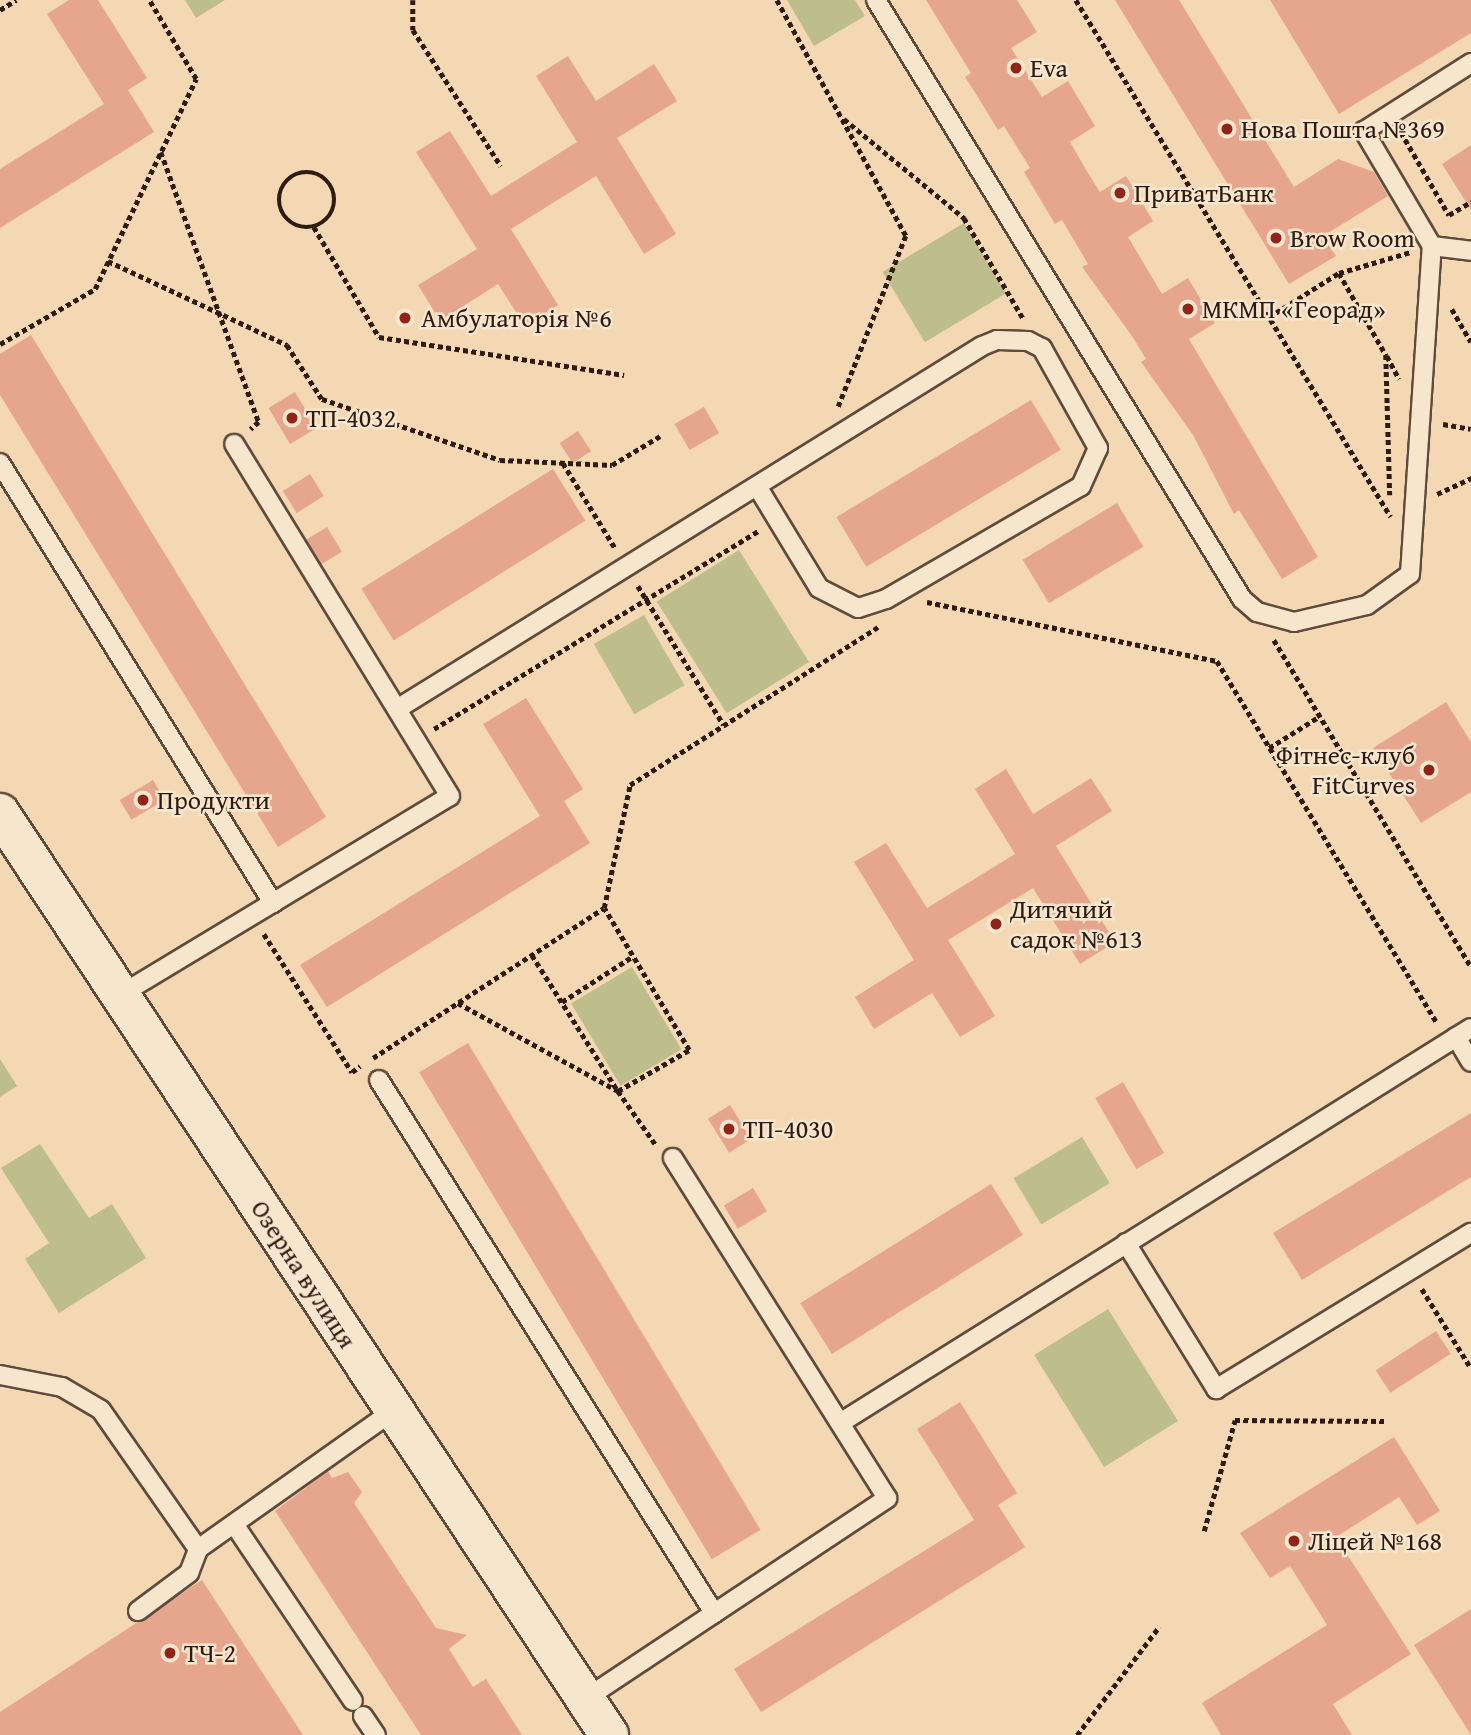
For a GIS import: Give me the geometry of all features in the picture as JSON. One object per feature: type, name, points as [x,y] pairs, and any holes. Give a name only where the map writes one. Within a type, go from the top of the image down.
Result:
[{"type":"street","name":"Озерна вулиця","points":[[0,813],[609,1735]]},
{"type":"lane","points":[[876,0],[1242,599],[1256,612],[1294,622],[1367,605],[1410,574],[1415,556],[1432,246],[1363,131],[1471,63]]},
{"type":"lane","points":[[1432,246],[1471,251]]},
{"type":"lane","points":[[397,709],[757,486],[997,340],[1028,341],[1042,348],[1095,434],[1091,476],[892,595],[858,608],[830,599],[757,486]]},
{"type":"lane","points":[[120,995],[450,796],[234,444]]},
{"type":"lane","points":[[0,463],[273,903]]},
{"type":"lane","points":[[840,1423],[1458,1036],[1471,1062]]},
{"type":"lane","points":[[379,1080],[714,1613]]},
{"type":"lane","points":[[585,1699],[887,1498],[673,1158]]},
{"type":"lane","points":[[1126,1243],[1216,1389],[1471,1233]]},
{"type":"lane","points":[[0,1375],[62,1387],[102,1410],[198,1549]]},
{"type":"lane","points":[[138,1611],[189,1573],[198,1549],[394,1410]]},
{"type":"lane","points":[[234,1524],[376,1735]]},
{"type":"path","points":[[0,10],[16,0]]},
{"type":"path","points":[[0,344],[95,289],[196,79],[149,0]]},
{"type":"path","points":[[413,0],[412,30],[501,166]]},
{"type":"path","points":[[778,0],[906,236],[824,445]]},
{"type":"path","points":[[1076,0],[1415,556]]},
{"type":"path","points":[[841,117],[964,218],[1042,348]]},
{"type":"path","points":[[1409,123],[1399,130],[1449,215],[1471,202]]},
{"type":"path","points":[[161,152],[259,422],[234,444]]},
{"type":"path","points":[[300,173],[317,173],[335,192],[329,218],[314,227],[296,225],[282,211],[284,184],[300,173]]},
{"type":"path","points":[[314,227],[379,337],[624,375]]},
{"type":"path","points":[[1269,317],[1339,273],[1432,246]]},
{"type":"path","points":[[108,261],[287,345],[323,399],[499,460],[612,465],[660,436]]},
{"type":"path","points":[[1339,273],[1386,355],[1390,516]]},
{"type":"path","points":[[1422,421],[1471,429]]},
{"type":"path","points":[[563,463],[724,725]]},
{"type":"path","points":[[1418,502],[1471,478]]},
{"type":"path","points":[[416,741],[777,520]]},
{"type":"path","points":[[892,595],[1217,661],[1269,748],[1458,1036]]},
{"type":"path","points":[[1256,612],[1471,966]]},
{"type":"path","points":[[618,1091],[689,1050],[604,908],[630,785],[886,623]]},
{"type":"path","points":[[1269,748],[1320,716]]},
{"type":"path","points":[[252,915],[352,1072],[604,908]]},
{"type":"path","points":[[532,955],[618,1091],[673,1158]]},
{"type":"path","points":[[562,1002],[634,956]]},
{"type":"path","points":[[458,1003],[618,1091]]},
{"type":"path","points":[[1411,1270],[1471,1368]]},
{"type":"path","points":[[1204,1531],[1235,1420],[1384,1421]]},
{"type":"path","points":[[1077,1735],[1159,1627]]},
{"type":"green space","points":[[185,0],[225,0],[196,18]]},
{"type":"green space","points":[[787,0],[855,0],[865,16],[814,46]]},
{"type":"green space","points":[[964,223],[1006,293],[925,342],[883,272]]},
{"type":"green space","points":[[739,550],[809,662],[727,713],[657,601]]},
{"type":"green space","points":[[644,615],[684,685],[634,714],[594,644]]},
{"type":"green space","points":[[632,967],[681,1049],[621,1086],[571,1004]]},
{"type":"green space","points":[[0,1059],[17,1086],[0,1097]]},
{"type":"green space","points":[[1082,1137],[1110,1183],[1041,1224],[1013,1178]]},
{"type":"green space","points":[[40,1144],[89,1218],[112,1204],[146,1258],[59,1313],[25,1259],[49,1243],[1,1168]]},
{"type":"green space","points":[[1108,1309],[1178,1421],[1104,1467],[1034,1355]]},
{"type":"building","points":[[69,0],[98,0],[147,78],[128,90],[154,132],[0,228],[0,169],[104,104],[47,14]]},
{"type":"building","points":[[926,0],[1017,0],[1037,32],[1011,48],[1042,97],[1068,81],[1095,126],[1070,142],[1100,192],[1126,176],[1153,221],[1128,237],[1162,294],[1188,278],[1215,323],[1189,339],[1318,557],[1282,579],[1239,510],[1234,514],[1193,435],[1141,362],[1146,359],[1132,336],[1082,267],[1088,264],[1062,220],[1055,224],[1024,172],[1030,168],[1004,126],[998,130],[965,77],[971,73]]},
{"type":"building","points":[[1115,0],[1179,0],[1294,187],[1338,159],[1374,172],[1388,196],[1323,236],[1336,256],[1289,284]]},
{"type":"building","points":[[1270,0],[1471,0],[1471,33],[1339,114]]},
{"type":"building","points":[[568,56],[596,101],[654,64],[677,101],[617,138],[676,234],[644,254],[596,176],[511,229],[558,305],[525,326],[498,284],[440,321],[418,285],[477,249],[416,152],[450,131],[491,196],[577,142],[536,76]]},
{"type":"building","points":[[1471,145],[1471,210],[1442,164]]},
{"type":"building","points":[[31,335],[326,817],[278,847],[0,395],[0,354]]},
{"type":"building","name":"ТП-4032","points":[[295,392],[317,428],[290,444],[268,408]]},
{"type":"building","points":[[1031,400],[1061,450],[866,567],[836,517]]},
{"type":"building","points":[[704,407],[719,433],[690,450],[675,424]]},
{"type":"building","points":[[578,431],[591,451],[573,463],[560,443]]},
{"type":"building","points":[[553,469],[585,521],[394,640],[361,589]]},
{"type":"building","points":[[310,474],[324,496],[297,513],[283,491]]},
{"type":"building","points":[[1117,503],[1143,547],[1049,603],[1023,560]]},
{"type":"building","points":[[327,527],[342,552],[321,565],[306,540]]},
{"type":"building","points":[[526,698],[583,789],[564,801],[590,843],[327,1007],[300,965],[540,816],[483,724]]},
{"type":"building","name":"Фітнес-клуб FitCurves","points":[[1446,702],[1471,742],[1471,792],[1421,823],[1373,748]]},
{"type":"building","points":[[1006,769],[1033,814],[1091,778],[1112,811],[1056,846],[1115,942],[1080,964],[1033,888],[948,940],[995,1016],[960,1037],[932,993],[874,1029],[855,997],[914,960],[854,862],[886,843],[927,908],[1015,854],[975,789]]},
{"type":"building","name":"Продукти","points":[[153,780],[165,800],[131,820],[120,800]]},
{"type":"building","points":[[468,1043],[761,1530],[712,1559],[419,1072]]},
{"type":"building","points":[[1123,1082],[1164,1153],[1136,1169],[1095,1098]]},
{"type":"building","name":"ТП-4030","points":[[730,1105],[751,1139],[729,1153],[708,1119]]},
{"type":"building","points":[[1471,1113],[1471,1177],[1302,1280],[1273,1233]]},
{"type":"building","points":[[991,1184],[1023,1235],[832,1354],[800,1303]]},
{"type":"building","points":[[753,1188],[767,1211],[738,1229],[724,1206]]},
{"type":"building","points":[[1436,1331],[1451,1354],[1390,1393],[1376,1370]]},
{"type":"building","points":[[960,1402],[1017,1493],[998,1505],[1025,1547],[761,1712],[734,1669],[974,1520],[917,1429]]},
{"type":"building","points":[[1394,1437],[1440,1511],[1417,1525],[1399,1497],[1336,1537],[1411,1654],[1333,1704],[1352,1735],[1221,1735],[1202,1703],[1327,1625],[1290,1566],[1270,1578],[1240,1533]]},
{"type":"building","points":[[328,1471],[332,1478],[348,1472],[362,1492],[354,1503],[436,1628],[467,1635],[449,1649],[473,1687],[486,1679],[522,1735],[421,1735],[275,1511]]},
{"type":"building","name":"ТЧ-2","points":[[202,1580],[303,1735],[0,1735],[0,1712]]},
{"type":"building","points":[[1471,1609],[1471,1735],[1414,1645]]},
{"type":"place","name":"Eva","points":[[1016,68]]},
{"type":"place","name":"Нова Пошта №369","points":[[1227,129]]},
{"type":"place","name":"ПриватБанк","points":[[1120,193]]},
{"type":"place","name":"Brow Room","points":[[1276,238]]},
{"type":"place","name":"МКМП «Георад»","points":[[1188,309]]},
{"type":"place","name":"Амбулаторія №6","points":[[405,318]]},
{"type":"place","name":"ТП-4032","points":[[292,418]]},
{"type":"place","name":"Фітнес-клуб FitCurves","points":[[1429,770]]},
{"type":"place","name":"Продукти","points":[[143,800]]},
{"type":"place","name":"Дитячий садок №613","points":[[996,924]]},
{"type":"place","name":"ТП-4030","points":[[729,1129]]},
{"type":"place","name":"Ліцей №168","points":[[1294,1541]]},
{"type":"place","name":"ТЧ-2","points":[[170,1653]]}]
